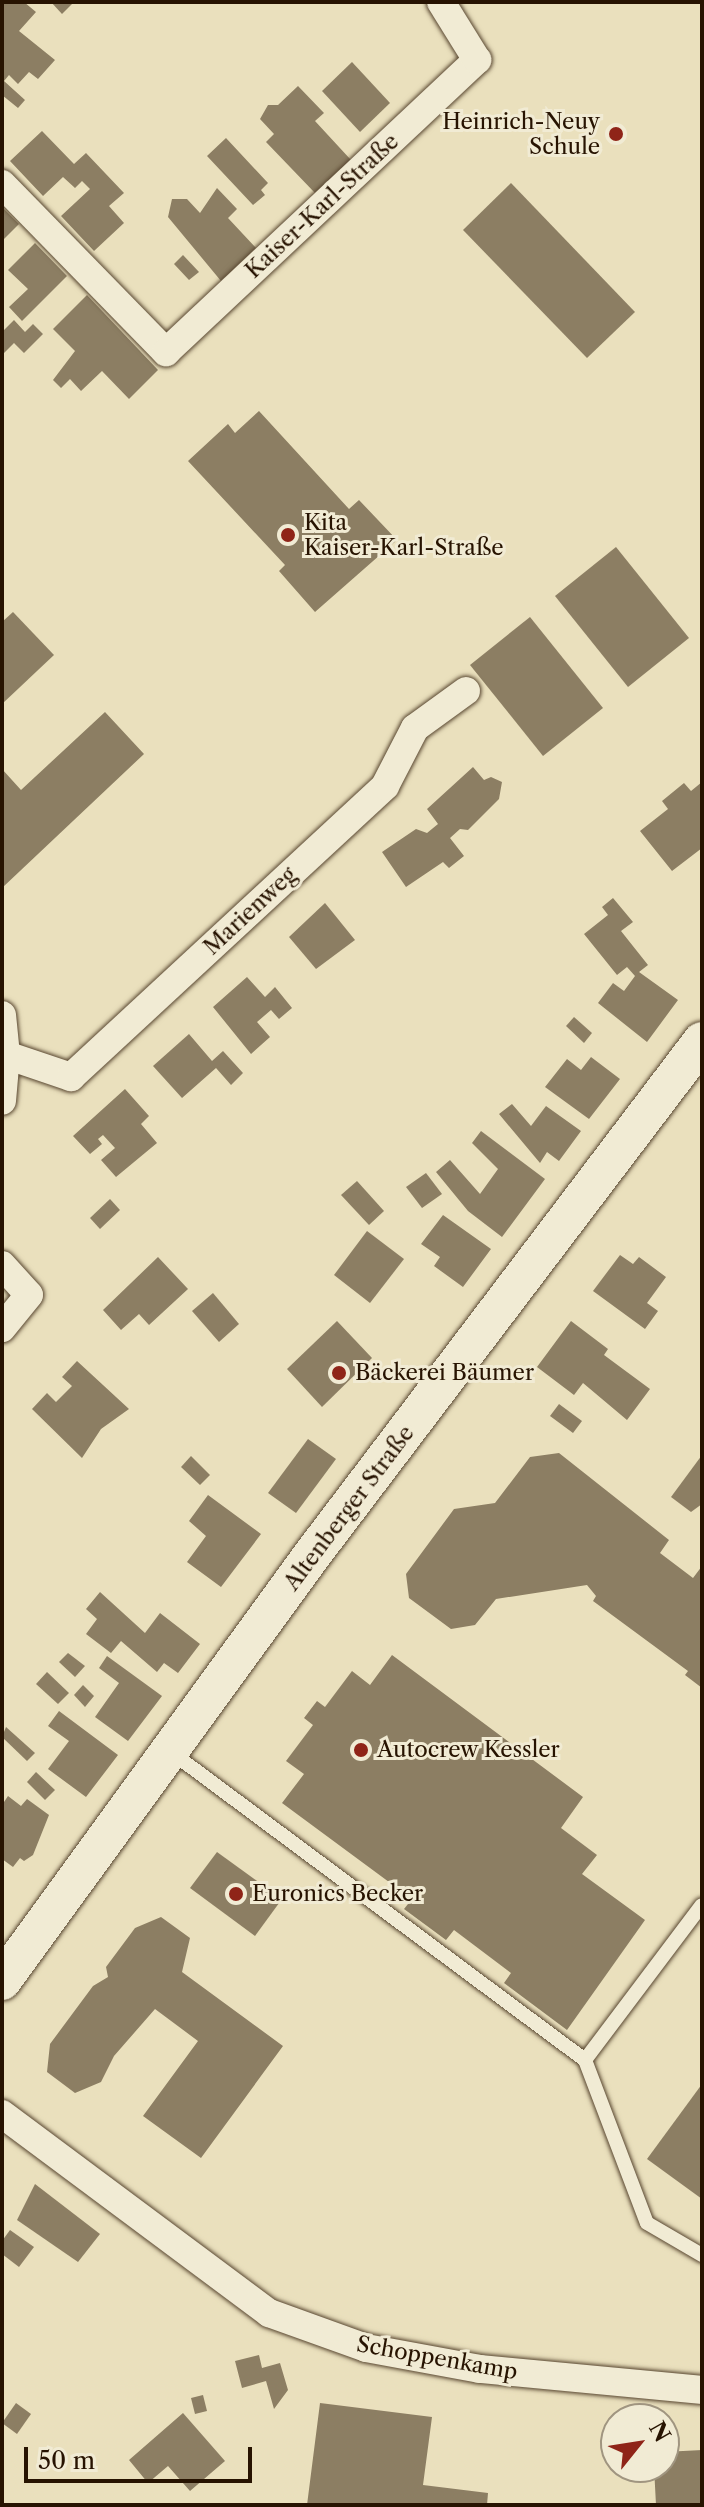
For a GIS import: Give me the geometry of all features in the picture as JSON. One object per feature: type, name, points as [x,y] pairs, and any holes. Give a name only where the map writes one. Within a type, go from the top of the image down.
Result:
[{"type":"main road","name":"Altenberger Straße","points":[[2,1981],[322,1543],[702,1041]]},
{"type":"street","name":"Kaiser-Karl-Straße","points":[[2,184],[166,352],[477,60],[441,2]]},
{"type":"street","name":"Marienweg","points":[[6,1055],[71,1077],[385,786],[415,728],[466,691]]},
{"type":"street","points":[[2,1015],[6,1055],[2,1101]]},
{"type":"street","points":[[2,1265],[29,1295],[2,1328]]},
{"type":"street","name":"Schoppenkamp","points":[[2,2114],[269,2313],[366,2348],[480,2369],[702,2390]]},
{"type":"lane","points":[[171,1751],[394,1921],[585,2060],[647,2223],[702,2255]]},
{"type":"lane","points":[[585,2060],[702,1905]]},
{"type":"building","points":[[2,2],[24,2],[36,12],[19,31],[55,60],[38,79],[29,72],[18,84],[9,75],[4,81],[25,100],[18,108],[2,95]]},
{"type":"building","points":[[51,2],[74,2],[62,14]]},
{"type":"building","points":[[352,62],[390,103],[360,132],[322,91]]},
{"type":"building","points":[[298,86],[324,113],[315,121],[351,160],[315,193],[266,142],[274,134],[260,119],[268,105],[278,105]]},
{"type":"building","points":[[42,131],[74,164],[86,153],[124,193],[109,206],[124,223],[94,251],[61,216],[90,189],[82,181],[75,188],[63,177],[43,196],[10,161]]},
{"type":"building","points":[[226,138],[268,183],[261,190],[265,195],[253,205],[207,156]]},
{"type":"building","points":[[511,183],[635,312],[587,358],[463,230]]},
{"type":"building","points":[[217,188],[237,209],[228,218],[256,248],[221,281],[168,217],[172,199],[187,199],[200,213]]},
{"type":"building","points":[[2,207],[19,224],[2,241]]},
{"type":"building","points":[[35,243],[67,276],[22,321],[9,307],[28,289],[8,270]]},
{"type":"building","points":[[183,255],[199,272],[189,280],[174,264]]},
{"type":"building","points":[[87,295],[158,370],[129,399],[102,371],[81,391],[70,379],[61,388],[53,380],[75,351],[53,329]]},
{"type":"building","points":[[14,320],[25,332],[33,324],[43,334],[24,353],[14,343],[2,355],[2,332]]},
{"type":"building","name":"Kita Kaiser-Karl-Straße","points":[[259,411],[349,509],[359,500],[397,540],[315,612],[279,571],[285,565],[188,461],[228,424],[235,433]]},
{"type":"building","points":[[616,547],[689,638],[628,687],[555,596]]},
{"type":"building","points":[[13,612],[54,655],[2,704],[2,622]]},
{"type":"building","points":[[530,617],[603,708],[543,756],[470,665]]},
{"type":"building","points":[[105,712],[144,754],[2,888],[2,769],[21,790]]},
{"type":"building","points":[[473,767],[484,780],[491,777],[502,782],[499,799],[468,830],[460,829],[450,838],[464,856],[449,868],[443,862],[406,887],[382,852],[416,829],[427,833],[438,824],[427,809]]},
{"type":"building","points":[[702,782],[702,848],[672,871],[640,831],[668,809],[662,801],[684,783],[691,791]]},
{"type":"building","points":[[613,898],[633,922],[621,931],[648,965],[639,972],[678,1000],[647,1042],[598,1003],[613,983],[624,991],[635,976],[627,967],[617,975],[584,934],[608,915],[602,907]]},
{"type":"building","points":[[325,903],[355,940],[316,969],[289,937]]},
{"type":"building","points":[[247,977],[265,997],[275,987],[292,1008],[279,1019],[271,1010],[257,1022],[270,1037],[251,1054],[213,1007]]},
{"type":"building","points":[[574,1017],[592,1033],[584,1043],[566,1026]]},
{"type":"building","points":[[189,1034],[212,1061],[223,1051],[243,1073],[231,1085],[216,1068],[182,1098],[153,1066]]},
{"type":"building","points":[[591,1057],[620,1079],[589,1119],[545,1087],[567,1059],[581,1070]]},
{"type":"building","points":[[125,1089],[149,1116],[141,1124],[157,1143],[116,1177],[101,1160],[115,1148],[103,1135],[98,1139],[102,1144],[90,1154],[73,1136]]},
{"type":"building","points":[[512,1104],[531,1126],[546,1106],[581,1131],[559,1161],[547,1152],[540,1163],[499,1114]]},
{"type":"building","points":[[481,1131],[545,1179],[502,1237],[468,1211],[436,1172],[450,1160],[480,1194],[498,1169],[472,1143]]},
{"type":"building","points":[[426,1173],[442,1194],[422,1208],[406,1187]]},
{"type":"building","points":[[357,1181],[384,1211],[369,1225],[341,1195]]},
{"type":"building","points":[[110,1199],[120,1210],[100,1229],[90,1218]]},
{"type":"building","points":[[443,1215],[491,1249],[463,1287],[434,1266],[440,1257],[421,1244]]},
{"type":"building","points":[[367,1231],[404,1259],[370,1303],[334,1275]]},
{"type":"building","points":[[620,1255],[633,1264],[639,1257],[666,1277],[647,1303],[658,1311],[645,1329],[593,1291]]},
{"type":"building","points":[[158,1257],[188,1289],[149,1325],[139,1314],[121,1330],[103,1310]]},
{"type":"building","points":[[213,1293],[239,1324],[219,1342],[192,1311]]},
{"type":"building","points":[[337,1321],[372,1358],[322,1407],[287,1369]]},
{"type":"building","points":[[571,1321],[608,1349],[604,1355],[650,1389],[627,1420],[583,1383],[574,1395],[537,1367]]},
{"type":"building","points":[[77,1361],[129,1409],[101,1429],[82,1458],[32,1409],[47,1393],[56,1402],[72,1386],[62,1377]]},
{"type":"building","points":[[559,1404],[582,1421],[573,1433],[550,1416]]},
{"type":"building","points":[[308,1439],[336,1459],[296,1513],[268,1493]]},
{"type":"building","points":[[559,1453],[669,1540],[660,1553],[693,1578],[702,1566],[702,1688],[685,1675],[688,1671],[593,1601],[596,1596],[587,1585],[496,1599],[475,1625],[451,1629],[409,1598],[406,1574],[454,1509],[495,1503],[530,1457]]},
{"type":"building","points":[[702,1455],[702,1504],[691,1512],[671,1497]]},
{"type":"building","points":[[191,1456],[210,1475],[200,1485],[181,1467]]},
{"type":"building","points":[[208,1495],[261,1534],[221,1587],[187,1562],[206,1536],[189,1521]]},
{"type":"building","points":[[100,1592],[145,1633],[160,1613],[200,1644],[178,1673],[164,1663],[157,1672],[121,1641],[111,1653],[86,1634],[97,1619],[86,1609]]},
{"type":"building","points":[[68,1653],[85,1666],[75,1677],[59,1662]]},
{"type":"building","points":[[392,1655],[583,1797],[561,1828],[597,1855],[582,1874],[645,1920],[567,2030],[504,1983],[511,1973],[454,1930],[446,1940],[404,1909],[412,1899],[282,1803],[304,1774],[286,1761],[313,1725],[304,1718],[317,1701],[325,1707],[352,1671],[370,1685]]},
{"type":"building","points":[[107,1656],[162,1696],[128,1741],[95,1717],[119,1683],[99,1668]]},
{"type":"building","points":[[47,1672],[69,1693],[58,1704],[36,1684]]},
{"type":"building","points":[[83,1685],[94,1696],[85,1707],[74,1695]]},
{"type":"building","points":[[59,1711],[118,1755],[86,1797],[48,1769],[69,1741],[48,1726]]},
{"type":"building","points":[[6,1727],[35,1753],[27,1761],[2,1737]]},
{"type":"building","points":[[36,1772],[55,1790],[45,1800],[27,1782]]},
{"type":"building","points":[[8,1796],[21,1806],[27,1799],[49,1815],[33,1855],[24,1861],[20,1858],[13,1867],[2,1859],[2,1805]]},
{"type":"building","name":"Euronics Becker","points":[[217,1852],[282,1899],[255,1936],[190,1888]]},
{"type":"building","points":[[161,1917],[190,1938],[182,1972],[283,2046],[201,2158],[143,2116],[198,2041],[155,2009],[114,2056],[101,2082],[75,2093],[47,2072],[50,2044],[93,1986],[108,1977],[106,1967],[135,1928]]},
{"type":"building","points":[[702,2084],[702,2199],[647,2159]]},
{"type":"building","points":[[35,2184],[100,2234],[78,2262],[17,2220]]},
{"type":"building","points":[[10,2230],[34,2247],[19,2267],[2,2254],[2,2241]]},
{"type":"building","points":[[259,2355],[262,2368],[280,2363],[288,2390],[274,2409],[266,2381],[242,2388],[235,2361]]},
{"type":"building","points":[[203,2395],[207,2411],[195,2414],[191,2398]]},
{"type":"building","points":[[16,2403],[31,2414],[17,2434],[2,2423]]},
{"type":"building","points":[[320,2403],[432,2417],[423,2485],[488,2493],[487,2505],[307,2505]]},
{"type":"building","points":[[183,2413],[225,2461],[190,2491],[168,2466],[148,2483],[129,2460]]},
{"type":"building","points":[[702,2450],[702,2505],[656,2505],[655,2483],[680,2483],[680,2451]]},
{"type":"place","name":"Heinrich-Neuy Schule","points":[[616,134]]},
{"type":"place","name":"Kita Kaiser-Karl-Straße","points":[[288,535]]},
{"type":"place","name":"Bäckerei Bäumer","points":[[339,1373]]},
{"type":"place","name":"Autocrew Kessler","points":[[361,1750]]},
{"type":"place","name":"Euronics Becker","points":[[236,1894]]}]
